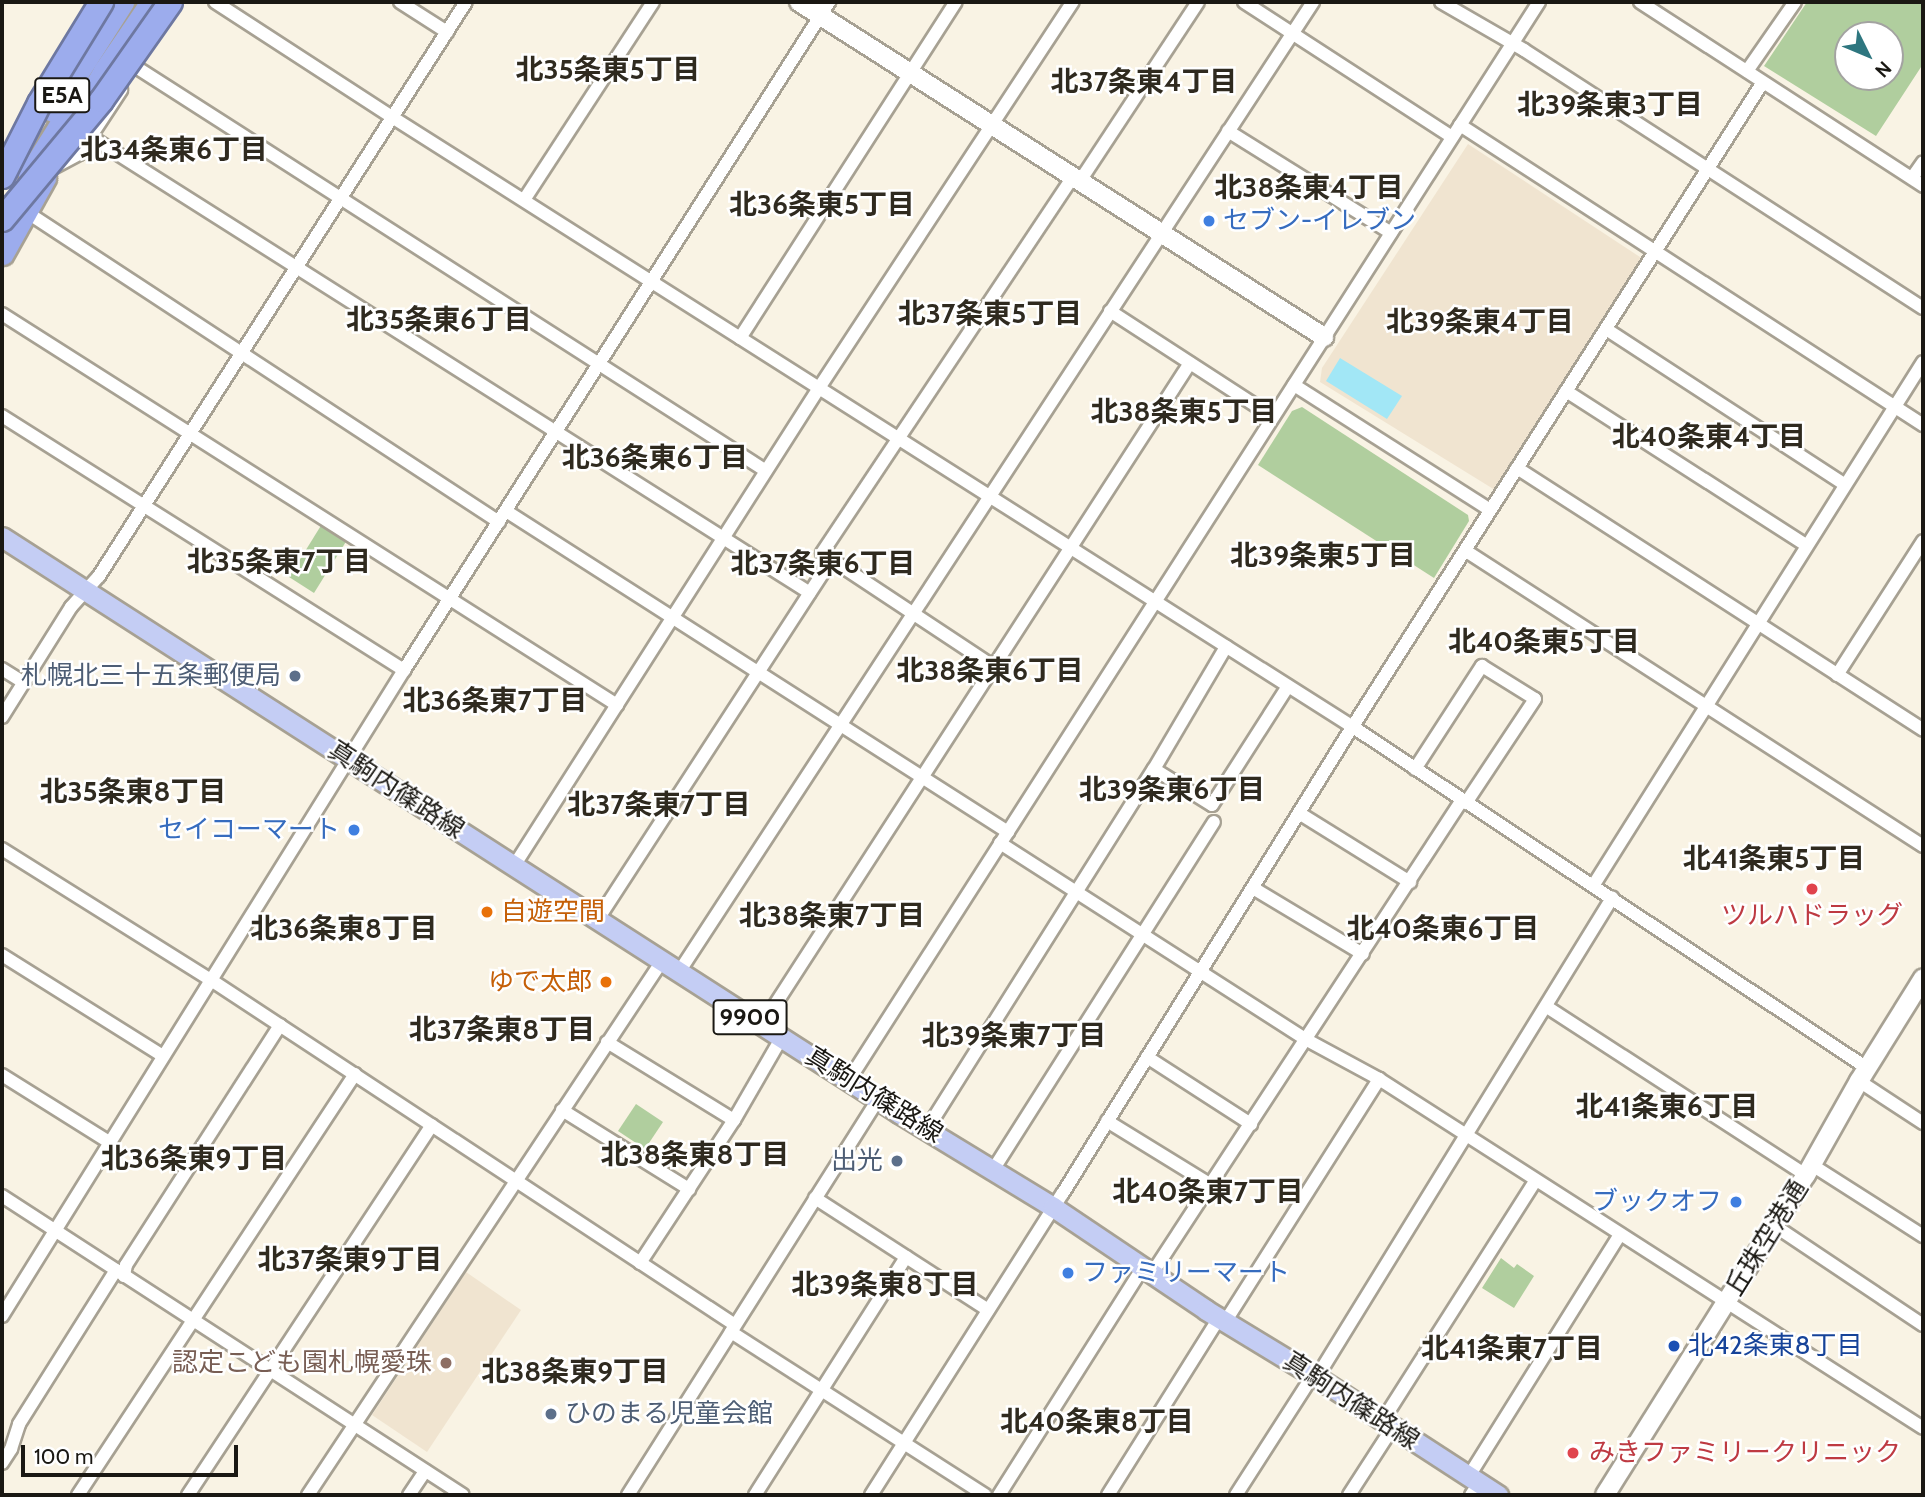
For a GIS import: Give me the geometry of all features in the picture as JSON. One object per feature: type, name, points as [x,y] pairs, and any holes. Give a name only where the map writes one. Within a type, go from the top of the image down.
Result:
[{"type":"highway","points":[[2,175],[39,103],[101,2]]},
{"type":"highway","points":[[2,175],[113,2]]},
{"type":"highway","name":"E5A","points":[[2,189],[122,2]]},
{"type":"highway","name":"E5A","points":[[2,219],[138,2]]},
{"type":"highway","points":[[2,253],[105,71],[152,2]]},
{"type":"highway","points":[[2,219],[100,100],[170,2]]},
{"type":"main road","name":"真駒内篠路線","points":[[2,537],[878,1099],[1053,1207],[1222,1320],[1388,1424],[1473,1485],[1498,1495]]},
{"type":"street","points":[[48,171],[79,155],[179,2]]},
{"type":"street","points":[[215,2],[1353,727],[1612,898],[1863,1075],[1923,1123]]},
{"type":"street","points":[[400,2],[447,32]]},
{"type":"street","points":[[2,717],[71,607],[99,576],[466,2]]},
{"type":"street","points":[[524,200],[653,2]]},
{"type":"street","points":[[799,2],[825,8],[911,73],[1324,337]]},
{"type":"street","points":[[740,338],[956,2]]},
{"type":"street","points":[[514,866],[819,387],[1073,2]]},
{"type":"street","points":[[994,667],[822,553],[1198,2]]},
{"type":"street","points":[[1244,2],[1452,137]]},
{"type":"street","points":[[679,972],[1313,2]]},
{"type":"street","points":[[1441,2],[1512,44],[1923,308]]},
{"type":"street","points":[[849,1080],[1539,2]]},
{"type":"street","points":[[1640,2],[1918,182],[1923,162]]},
{"type":"street","points":[[1747,71],[1795,2]]},
{"type":"street","points":[[3,1311],[404,670],[825,8]]},
{"type":"street","points":[[136,67],[766,471]]},
{"type":"street","points":[[871,1495],[1353,727],[1763,82]]},
{"type":"street","points":[[1460,125],[1923,425]]},
{"type":"street","points":[[1228,131],[1391,233]]},
{"type":"street","points":[[91,137],[810,593]]},
{"type":"street","points":[[25,211],[242,353],[502,516],[759,672],[1007,832]]},
{"type":"street","points":[[1110,311],[1273,417]]},
{"type":"street","points":[[2,314],[617,705]]},
{"type":"street","points":[[1606,329],[1844,484]]},
{"type":"street","points":[[1593,886],[1923,362]]},
{"type":"street","points":[[762,1025],[1190,363]]},
{"type":"street","points":[[1294,385],[1490,510]]},
{"type":"street","points":[[1566,391],[1806,545]]},
{"type":"street","points":[[2,416],[404,670]]},
{"type":"street","points":[[1517,468],[1923,730]]},
{"type":"street","points":[[1837,675],[1923,541]]},
{"type":"street","points":[[1466,551],[1923,846]]},
{"type":"street","points":[[598,919],[832,559]]},
{"type":"street","points":[[927,1129],[1154,769],[1226,647]]},
{"type":"street","points":[[999,1495],[1149,1269],[1212,1185],[1410,882],[1535,699],[1482,666],[1415,769]]},
{"type":"street","points":[[2,669],[23,682]]},
{"type":"street","points":[[1154,769],[1212,805],[1287,686]]},
{"type":"street","points":[[1299,813],[1410,882]]},
{"type":"street","points":[[993,1170],[1214,822]]},
{"type":"street","points":[[1000,843],[1307,1040],[1379,1079],[1923,1427]]},
{"type":"street","points":[[2,849],[355,1074],[640,1263],[822,1389],[985,1495]]},
{"type":"street","points":[[1253,888],[1363,954]]},
{"type":"street","points":[[1236,1495],[1315,1376],[1547,1007],[1612,898]]},
{"type":"street","points":[[2,956],[163,1056]]},
{"type":"street","points":[[308,1495],[662,961]]},
{"type":"street","name":"丘珠空港通","points":[[1605,1495],[1775,1226],[1923,978]]},
{"type":"street","points":[[1547,1007],[1809,1170],[1923,1236]]},
{"type":"street","points":[[2,1463],[11,1449],[19,1424],[126,1265],[280,1025]]},
{"type":"street","points":[[640,1263],[734,1120],[782,1037]]},
{"type":"street","points":[[607,1042],[734,1120]]},
{"type":"street","points":[[1147,1057],[1251,1124]]},
{"type":"street","points":[[78,1495],[355,1074]]},
{"type":"street","points":[[2,1075],[109,1142]]},
{"type":"street","points":[[1108,1495],[1379,1079]]},
{"type":"street","points":[[628,1495],[878,1099]]},
{"type":"street","points":[[562,1111],[689,1189]]},
{"type":"street","points":[[1107,1121],[1212,1185]]},
{"type":"street","points":[[188,1495],[432,1125]]},
{"type":"street","points":[[1349,1495],[1388,1424],[1535,1181]]},
{"type":"street","points":[[2,1196],[463,1495]]},
{"type":"street","points":[[815,1198],[988,1310]]},
{"type":"street","points":[[1775,1226],[1923,1325]]},
{"type":"street","points":[[1473,1485],[1620,1234]]},
{"type":"street","points":[[755,1495],[906,1257]]},
{"type":"street","points":[[409,1495],[425,1471]]},
{"type":"shaded area","points":[[1468,144],[1643,259],[1495,490],[1320,382],[1322,368]]},
{"type":"shaded area","name":"認定こども園札幌愛珠","points":[[466,1272],[521,1310],[427,1452],[372,1415]]},
{"type":"green space","points":[[1807,2],[1923,2],[1923,64],[1876,136],[1764,66]]},
{"type":"green space","points":[[1302,407],[1468,515],[1469,521],[1434,578],[1258,465],[1292,411]]},
{"type":"green space","points":[[322,524],[347,540],[314,593],[289,577]]},
{"type":"green space","points":[[636,1104],[663,1122],[645,1149],[618,1131]]},
{"type":"green space","points":[[1501,1258],[1514,1268],[1517,1264],[1534,1276],[1514,1308],[1482,1288]]},
{"type":"water","points":[[1340,358],[1402,396],[1387,419],[1326,381]]},
{"type":"place","name":"セブン-イレブン","points":[[1209,221]]},
{"type":"place","name":"札幌北三十五条郵便局","points":[[295,676]]},
{"type":"place","name":"セイコーマート","points":[[354,830]]},
{"type":"place","name":"ツルハドラッグ","points":[[1812,889]]},
{"type":"place","name":"自遊空間","points":[[487,912]]},
{"type":"place","name":"ゆで太郎","points":[[606,982]]},
{"type":"place","name":"出光","points":[[897,1161]]},
{"type":"place","name":"ブックオフ","points":[[1736,1202]]},
{"type":"place","name":"ファミリーマート","points":[[1068,1273]]},
{"type":"place","name":"北42条東8丁目","points":[[1674,1346]]},
{"type":"place","name":"認定こども園札幌愛珠","points":[[446,1363]]},
{"type":"place","name":"ひのまる児童会館","points":[[551,1414]]},
{"type":"place","name":"みきファミリークリニック","points":[[1573,1453]]},
{"type":"district","name":"北35条東5丁目","points":[[608,69]]},
{"type":"district","name":"北37条東4丁目","points":[[1144,81]]},
{"type":"district","name":"北39条東3丁目","points":[[1610,104]]},
{"type":"district","name":"北34条東6丁目","points":[[174,149]]},
{"type":"district","name":"北38条東4丁目","points":[[1309,187]]},
{"type":"district","name":"北36条東5丁目","points":[[822,204]]},
{"type":"district","name":"北37条東5丁目","points":[[990,313]]},
{"type":"district","name":"北35条東6丁目","points":[[439,319]]},
{"type":"district","name":"北39条東4丁目","points":[[1480,321]]},
{"type":"district","name":"北38条東5丁目","points":[[1184,411]]},
{"type":"district","name":"北40条東4丁目","points":[[1709,436]]},
{"type":"district","name":"北36条東6丁目","points":[[655,457]]},
{"type":"district","name":"北39条東5丁目","points":[[1323,555]]},
{"type":"district","name":"北35条東7丁目","points":[[279,561]]},
{"type":"district","name":"北37条東6丁目","points":[[823,563]]},
{"type":"district","name":"北40条東5丁目","points":[[1544,641]]},
{"type":"district","name":"北38条東6丁目","points":[[990,670]]},
{"type":"district","name":"北36条東7丁目","points":[[495,700]]},
{"type":"district","name":"北39条東6丁目","points":[[1172,789]]},
{"type":"district","name":"北35条東8丁目","points":[[133,791]]},
{"type":"district","name":"北37条東7丁目","points":[[659,804]]},
{"type":"district","name":"北41条東5丁目","points":[[1774,858]]},
{"type":"district","name":"北38条東7丁目","points":[[832,915]]},
{"type":"district","name":"北36条東8丁目","points":[[344,928]]},
{"type":"district","name":"北40条東6丁目","points":[[1443,928]]},
{"type":"district","name":"北37条東8丁目","points":[[502,1029]]},
{"type":"district","name":"北39条東7丁目","points":[[1014,1035]]},
{"type":"district","name":"北41条東6丁目","points":[[1667,1106]]},
{"type":"district","name":"北38条東8丁目","points":[[695,1154]]},
{"type":"district","name":"北36条東9丁目","points":[[194,1158]]},
{"type":"district","name":"北40条東7丁目","points":[[1208,1191]]},
{"type":"district","name":"北37条東9丁目","points":[[350,1259]]},
{"type":"district","name":"北39条東8丁目","points":[[885,1284]]},
{"type":"district","name":"北41条東7丁目","points":[[1512,1348]]},
{"type":"district","name":"北38条東9丁目","points":[[575,1371]]},
{"type":"district","name":"北40条東8丁目","points":[[1097,1421]]}]
